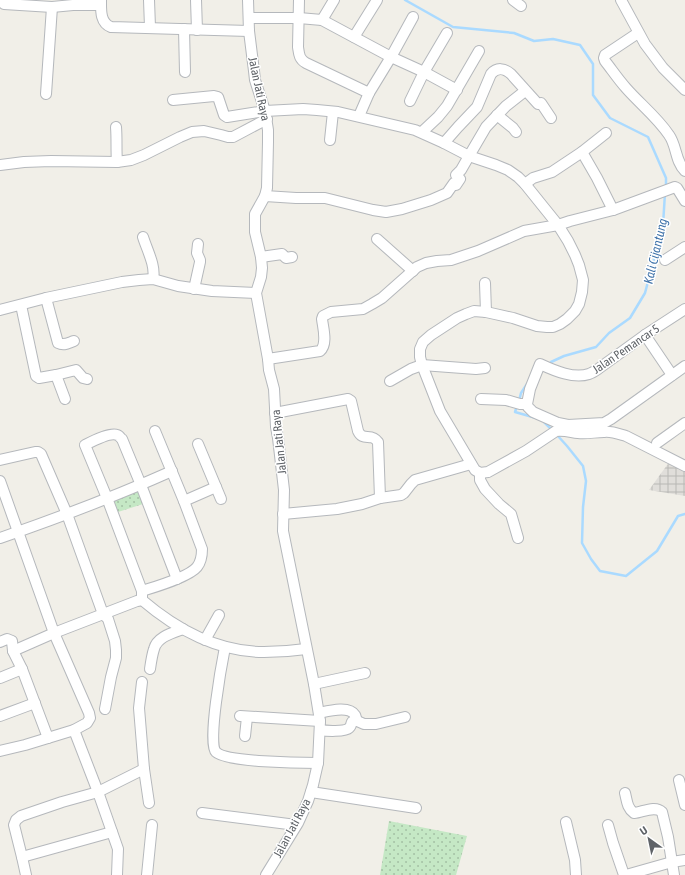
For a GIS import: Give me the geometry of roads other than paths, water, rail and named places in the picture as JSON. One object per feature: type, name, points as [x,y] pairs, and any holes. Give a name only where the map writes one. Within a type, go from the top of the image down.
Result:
[{"type":"street","points":[[0,0],[4,4],[52,6],[101,2],[102,18],[110,27],[249,32]]},
{"type":"street","points":[[149,0],[150,28]]},
{"type":"street","points":[[196,0],[197,30]]},
{"type":"street","name":"Jalan Jati Raya","points":[[248,0],[249,32],[256,80],[266,115],[268,142],[267,188],[265,196],[255,214],[256,232],[261,257],[261,277],[256,293],[269,370],[274,389],[276,427],[284,490],[283,531],[314,684],[319,721],[318,763],[308,801],[296,825],[266,875]]},
{"type":"street","points":[[299,0],[298,47],[301,59],[306,63],[369,93]]},
{"type":"street","points":[[322,20],[334,0]]},
{"type":"street","points":[[354,37],[376,0]]},
{"type":"street","points":[[512,0],[521,6]]},
{"type":"street","points":[[621,0],[648,49],[663,68],[685,90]]},
{"type":"street","points":[[46,94],[52,6]]},
{"type":"street","points":[[359,116],[369,93],[414,17]]},
{"type":"street","points":[[249,18],[299,18],[322,20],[457,90]]},
{"type":"street","points":[[184,29],[185,72]]},
{"type":"street","points":[[410,101],[424,72],[447,33]]},
{"type":"street","points":[[638,33],[605,55],[605,61],[625,87],[669,134],[673,140],[679,162],[685,171]]},
{"type":"street","points":[[422,132],[448,106],[479,51]]},
{"type":"street","points":[[444,143],[476,107],[491,74],[499,69],[507,71],[538,104],[541,103],[551,118]]},
{"type":"street","points":[[265,196],[325,198],[386,212],[402,209],[431,200],[447,192],[454,183],[456,185],[460,178],[456,175],[461,170],[486,127],[512,100],[525,91]]},
{"type":"street","points":[[173,100],[214,96],[218,97],[225,116],[266,115],[302,109],[359,116],[422,132],[469,156],[508,170],[525,184],[558,225],[568,241],[579,265],[583,280],[582,292],[575,311],[567,319],[553,327],[537,326],[513,318],[474,311],[456,318],[431,335],[423,342],[420,349],[422,365],[440,411],[471,464],[475,470],[480,473],[488,472],[526,451],[553,433],[562,430],[590,434],[604,427],[611,419],[685,366]]},
{"type":"street","points":[[330,140],[333,112]]},
{"type":"street","points":[[0,165],[24,162],[117,162],[131,160],[192,132],[204,131],[233,137],[266,115]]},
{"type":"street","points":[[497,115],[516,132]]},
{"type":"street","points":[[116,127],[117,162]]},
{"type":"street","points":[[525,184],[533,178],[552,172],[582,152],[606,133]]},
{"type":"street","points":[[582,152],[613,210]]},
{"type":"street","points":[[268,359],[320,351],[325,342],[322,319],[323,316],[331,312],[363,309],[382,298],[417,267],[426,263],[451,260],[478,251],[524,231],[558,225],[613,210],[675,187],[685,201]]},
{"type":"street","points":[[143,237],[154,272],[153,279]]},
{"type":"street","points":[[377,239],[413,271]]},
{"type":"street","points":[[194,289],[200,262],[197,253],[198,244]]},
{"type":"street","points":[[665,260],[685,248]]},
{"type":"street","points":[[261,257],[282,254],[286,258],[292,257]]},
{"type":"street","points":[[0,310],[46,298],[122,282],[153,279],[194,289],[256,293]]},
{"type":"street","points":[[485,283],[486,312]]},
{"type":"street","points":[[46,298],[58,343],[64,345],[74,341]]},
{"type":"street","points":[[21,305],[36,376],[39,378],[76,370],[83,377],[88,379]]},
{"type":"street","name":"Jalan Pemancar 5","points":[[524,404],[540,364],[556,371],[572,375],[589,374],[685,309]]},
{"type":"street","points":[[645,335],[672,375]]},
{"type":"street","points":[[390,381],[411,368],[422,365],[476,369],[485,368]]},
{"type":"street","points":[[56,375],[65,399]]},
{"type":"street","points":[[275,413],[348,399],[351,401],[360,435],[363,437],[375,438],[378,442],[380,498]]},
{"type":"street","points":[[481,399],[506,400],[524,404],[533,412],[558,423],[604,427],[615,433],[626,436],[685,466]]},
{"type":"street","points":[[657,443],[685,423]]},
{"type":"street","points":[[13,651],[54,633],[137,601],[142,595],[177,579],[196,568],[200,562],[202,549],[156,431]]},
{"type":"street","points":[[177,579],[122,439],[118,435],[114,434],[85,445],[107,498],[142,595],[162,615],[183,629],[205,640],[225,647],[263,652],[306,649]]},
{"type":"street","points":[[198,444],[221,499]]},
{"type":"street","points":[[0,460],[35,452],[41,454],[67,514],[103,614],[108,619],[115,641],[116,658],[105,709]]},
{"type":"street","points":[[283,514],[337,509],[362,504],[380,498],[401,495],[415,480],[471,464]]},
{"type":"street","points":[[0,538],[67,514],[141,485],[172,471]]},
{"type":"street","points":[[480,473],[480,480],[485,489],[511,514],[518,538]]},
{"type":"street","points":[[0,481],[54,633],[90,718],[87,723],[74,730],[0,751]]},
{"type":"street","points":[[184,501],[216,487]]},
{"type":"street","points":[[205,640],[219,615]]},
{"type":"street","points":[[150,669],[154,647],[160,640],[168,635],[183,629]]},
{"type":"street","points":[[0,642],[7,639],[11,640],[13,651],[22,669],[48,738]]},
{"type":"street","points":[[225,647],[218,685],[213,740],[214,750],[221,755],[237,759],[318,763]]},
{"type":"street","points":[[0,678],[22,669]]},
{"type":"street","points":[[314,684],[365,673]]},
{"type":"street","points":[[142,682],[139,708],[144,769],[149,803]]},
{"type":"street","points":[[0,716],[35,703]]},
{"type":"street","points":[[246,736],[243,716],[319,721],[347,709],[355,715],[357,721]]},
{"type":"street","points":[[319,721],[334,730],[347,729],[353,721],[376,724],[405,717]]},
{"type":"street","points":[[74,730],[118,849],[116,875]]},
{"type":"street","points":[[26,875],[14,826],[16,820],[21,816],[62,802],[98,792],[144,769]]},
{"type":"street","points":[[679,780],[685,805]]},
{"type":"street","points":[[311,792],[416,808]]},
{"type":"street","points":[[625,793],[630,810],[634,813],[655,808],[662,812],[674,875]]},
{"type":"street","points":[[202,813],[296,825]]},
{"type":"street","points":[[566,822],[575,860],[576,875]]},
{"type":"street","points":[[147,875],[152,825]]},
{"type":"street","points":[[608,825],[625,875],[672,862],[685,860]]},
{"type":"street","points":[[22,857],[112,832]]},
{"type":"waterway","name":"Kali Cijantung","points":[[405,0],[453,27],[514,33],[534,41],[553,39],[580,45],[593,64],[593,95],[610,118],[648,137],[666,178],[666,188]]},
{"type":"waterway","name":"Kali Cijantung","points":[[551,362],[564,356],[596,347],[609,333],[630,318],[645,293],[663,225],[665,193]]},
{"type":"waterway","name":"Kali Cijantung","points":[[519,401],[521,393],[527,384]]},
{"type":"waterway","name":"Kali Cijantung","points":[[517,406],[515,412],[536,418]]},
{"type":"waterway","name":"Kali Cijantung","points":[[544,422],[553,431]]},
{"type":"waterway","name":"Kali Cijantung","points":[[557,435],[583,466],[586,481],[583,507],[582,543],[600,571],[626,576],[657,551],[678,516],[685,514]]}]
